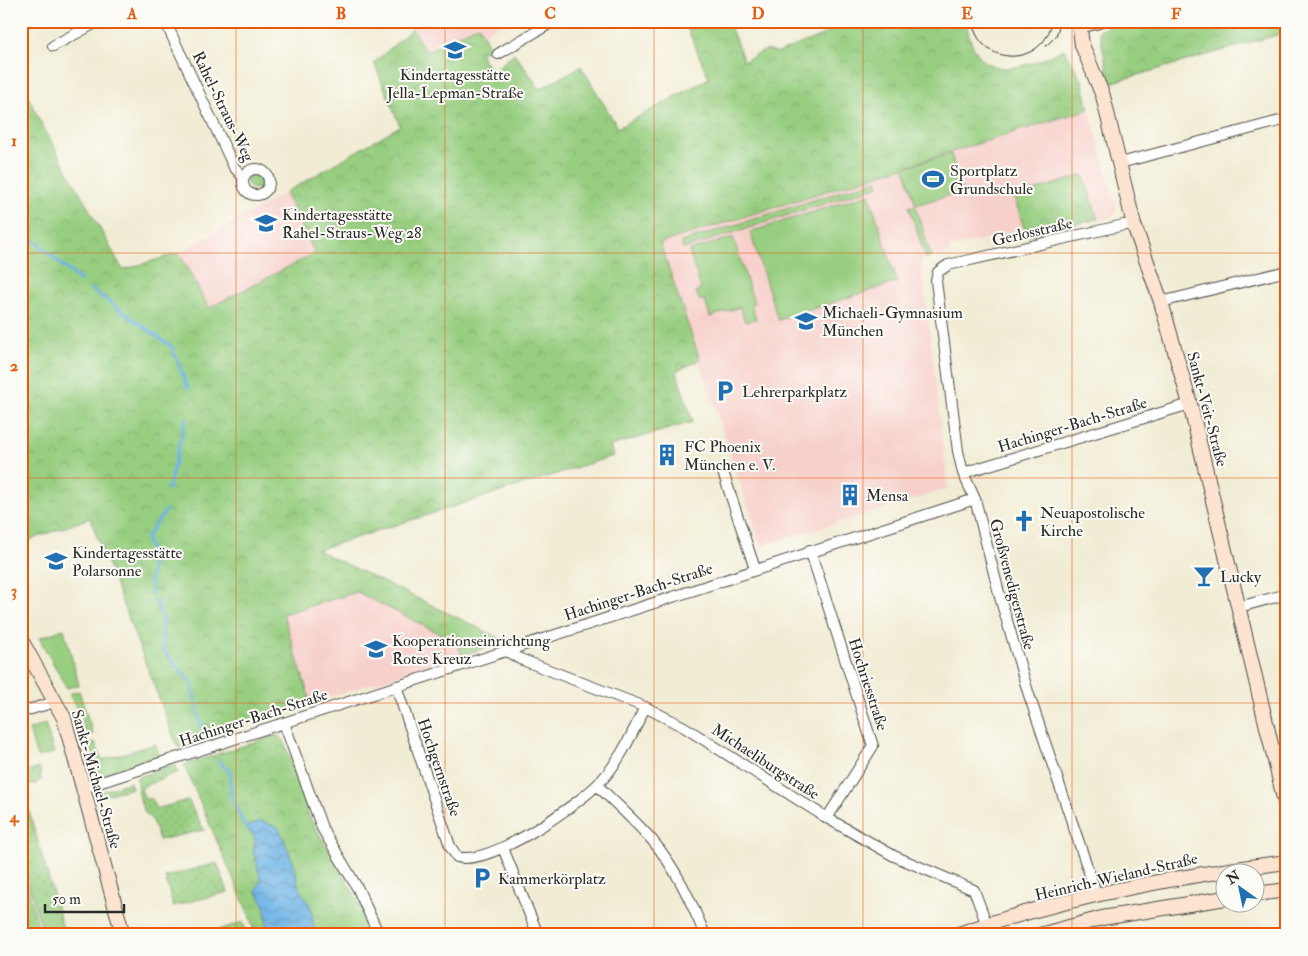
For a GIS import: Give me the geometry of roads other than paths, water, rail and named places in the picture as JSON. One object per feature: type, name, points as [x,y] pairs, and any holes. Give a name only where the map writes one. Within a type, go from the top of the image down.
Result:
[{"type":"street","points":[[53,46],[98,21]]},
{"type":"street","name":"Rahel-Straus-Weg","points":[[165,21],[234,167],[243,177]]},
{"type":"street","points":[[498,54],[554,21]]},
{"type":"street","points":[[1079,24],[1099,21]]},
{"type":"street","name":"Sankt-Veit-Straße","points":[[1079,24],[1082,45],[1098,82],[1120,162],[1134,225],[1160,302],[1190,404],[1287,811]]},
{"type":"street","points":[[1120,162],[1287,119]]},
{"type":"street","name":"Gerlosstraße","points":[[938,272],[948,265],[1124,225],[1134,225]]},
{"type":"street","points":[[1160,302],[1287,271]]},
{"type":"street","name":"Großvenedigerstraße","points":[[938,272],[936,281],[957,442],[963,473],[975,499],[1000,597],[1028,692],[1097,896]]},
{"type":"street","name":"Hachinger-Bach-Straße","points":[[963,473],[1190,404]]},
{"type":"street","points":[[722,469],[755,569]]},
{"type":"street","name":"Hachinger-Bach-Straße","points":[[83,788],[810,550],[975,499]]},
{"type":"street","name":"Hochriesstraße","points":[[810,550],[874,746],[828,818]]},
{"type":"street","points":[[1239,607],[1287,594]]},
{"type":"street","name":"Sankt-Michael-Straße","points":[[21,640],[64,718],[123,935]]},
{"type":"street","name":"Michaeliburgstraße","points":[[505,650],[520,659],[645,707],[684,727],[828,818],[894,856],[974,890],[987,925]]},
{"type":"street","name":"Hochgernstraße","points":[[396,686],[450,846],[457,857],[467,860],[503,848]]},
{"type":"street","points":[[21,712],[55,702]]},
{"type":"street","points":[[538,935],[503,848],[546,824],[597,785],[626,747],[645,707]]},
{"type":"street","points":[[284,723],[322,828],[358,889],[380,935]]},
{"type":"street","points":[[597,785],[652,841],[677,875],[693,905],[705,935]]},
{"type":"street","name":"Heinrich-Wieland-Straße","points":[[956,935],[1097,896],[1185,877],[1287,862]]},
{"type":"street","points":[[1266,893],[1287,890]]},
{"type":"street","points":[[1040,935],[1102,918],[1216,900]]},
{"type":"water","points":[[261,821],[279,828],[294,864],[299,888],[311,907],[315,935],[269,935],[264,904],[256,891],[261,880],[253,850],[256,839],[245,827]]},
{"type":"waterway","points":[[21,230],[81,281]]},
{"type":"waterway","points":[[91,289],[172,347],[188,388]]},
{"type":"waterway","points":[[168,489],[186,418]]},
{"type":"waterway","points":[[152,594],[150,580],[153,558],[146,538],[166,510]]},
{"type":"waterway","points":[[155,600],[162,618],[163,650],[191,682],[203,734]]},
{"type":"waterway","points":[[218,761],[230,772],[231,796],[245,827]]},
{"type":"tram line","points":[[972,21],[977,37],[987,48],[999,54],[1012,56],[1026,54],[1038,47],[1047,36],[1052,21]]},
{"type":"tram line","points":[[1046,46],[1056,36],[1061,21]]},
{"type":"place","name":"Kindertagesstätte Jella-Lepman-Straße","points":[[455,50]]},
{"type":"place","name":"Sportplatz Grundschule","points":[[933,179]]},
{"type":"place","name":"Kindertagesstätte Rahel-Straus-Weg 28","points":[[266,223]]},
{"type":"place","name":"Michaeli-Gymnasium München","points":[[806,321]]},
{"type":"place","name":"Lehrerparkplatz","points":[[725,391]]},
{"type":"place","name":"FC Phoenix München e. V.","points":[[667,455]]},
{"type":"place","name":"Mensa","points":[[850,495]]},
{"type":"place","name":"Neuapostolische Kirche","points":[[1024,521]]},
{"type":"place","name":"Kindertagesstätte Polarsonne","points":[[56,561]]},
{"type":"place","name":"Lucky","points":[[1204,576]]},
{"type":"place","name":"Kooperationseinrichtung Rotes Kreuz","points":[[376,649]]},
{"type":"place","name":"Kammerkörplatz","points":[[482,878]]}]
